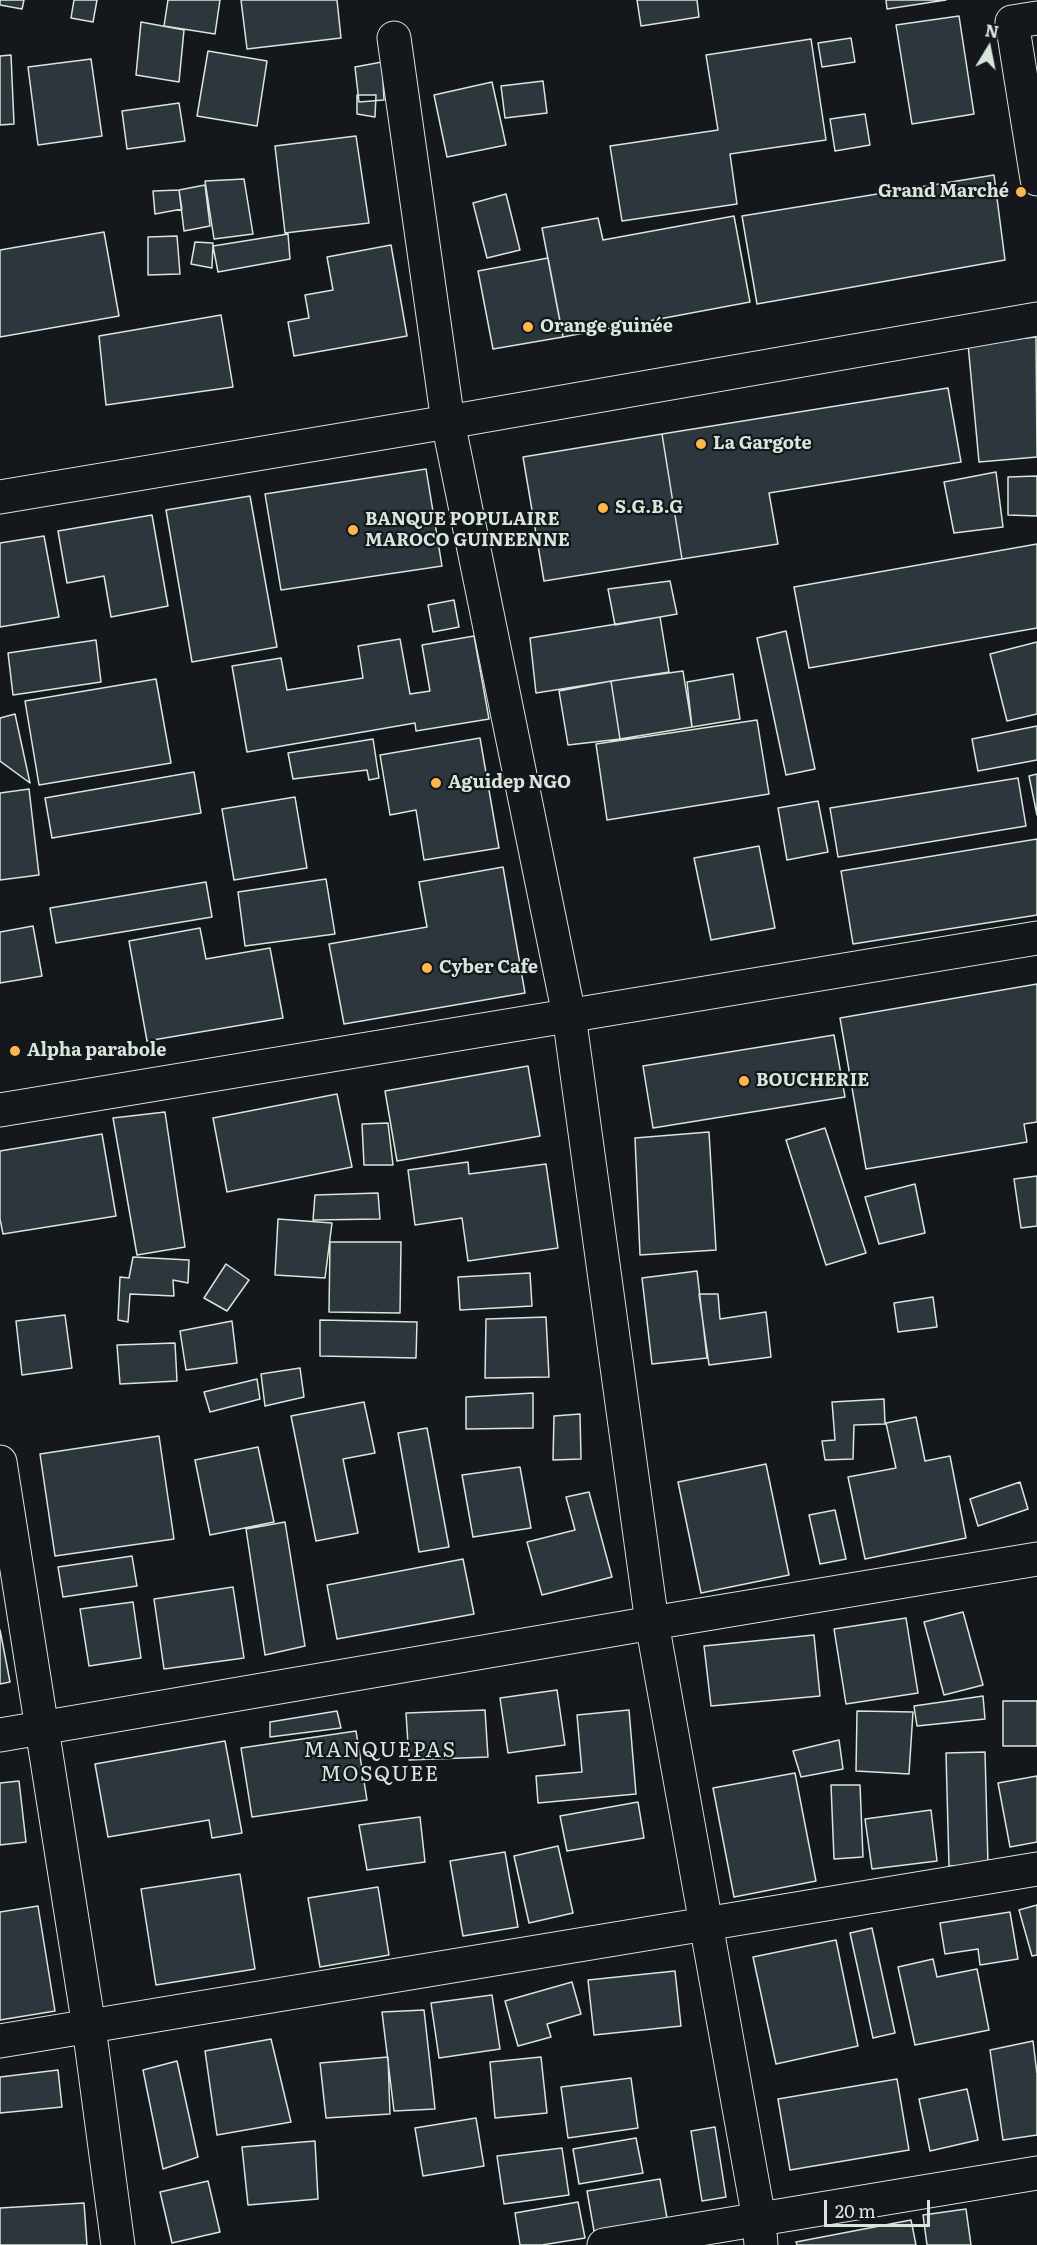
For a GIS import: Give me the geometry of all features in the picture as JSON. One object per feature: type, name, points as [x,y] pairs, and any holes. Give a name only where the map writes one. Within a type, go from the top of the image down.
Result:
[{"type":"street","points":[[1037,18],[1012,22],[1037,179]]},
{"type":"street","points":[[394,38],[448,422],[569,1015],[652,1623],[760,2232]]},
{"type":"street","points":[[0,497],[448,422],[1037,319]]},
{"type":"street","points":[[0,1110],[1037,938]]},
{"type":"street","points":[[0,1462],[89,2027],[118,2245]]},
{"type":"street","points":[[0,1735],[1037,1559]]},
{"type":"street","points":[[0,2041],[1037,1869]]},
{"type":"street","points":[[604,2245],[760,2232],[1037,2173]]},
{"type":"building","points":[[0,0],[24,0],[22,9],[0,5]]},
{"type":"building","points":[[74,0],[97,0],[93,22],[71,18]]},
{"type":"building","points":[[168,0],[220,0],[215,34],[164,26]]},
{"type":"building","points":[[241,0],[337,0],[341,38],[247,49]]},
{"type":"building","points":[[637,0],[697,0],[699,17],[641,26]]},
{"type":"building","points":[[886,0],[946,0],[887,9]]},
{"type":"building","points":[[959,16],[974,114],[912,124],[896,25]]},
{"type":"building","points":[[141,22],[184,30],[179,82],[136,75]]},
{"type":"building","points":[[851,38],[855,62],[822,67],[818,43]]},
{"type":"building","points":[[811,39],[826,140],[730,154],[737,204],[622,221],[610,146],[718,130],[706,55]]},
{"type":"building","points":[[208,51],[267,61],[257,126],[197,116]]},
{"type":"building","points":[[11,55],[14,124],[0,125],[0,56]]},
{"type":"building","points":[[91,59],[102,136],[38,145],[28,67]]},
{"type":"building","points":[[382,62],[384,100],[359,102],[355,67]]},
{"type":"building","points":[[543,81],[547,113],[505,118],[501,86]]},
{"type":"building","points":[[492,82],[506,145],[447,157],[434,95]]},
{"type":"building","points":[[357,95],[376,95],[375,117],[357,114]]},
{"type":"building","points":[[179,103],[185,141],[127,149],[122,111]]},
{"type":"building","points":[[865,114],[870,145],[835,151],[830,119]]},
{"type":"building","points":[[356,136],[369,223],[285,233],[275,146]]},
{"type":"building","points":[[994,175],[1005,260],[757,304],[742,216]]},
{"type":"building","points":[[244,179],[253,234],[214,239],[205,181]]},
{"type":"building","points":[[205,185],[210,226],[184,231],[179,190]]},
{"type":"building","points":[[179,190],[182,209],[155,214],[153,191]]},
{"type":"building","points":[[506,194],[520,250],[487,258],[473,203]]},
{"type":"building","points":[[734,216],[750,302],[563,337],[542,228],[598,218],[603,240]]},
{"type":"building","points":[[104,232],[119,316],[0,337],[0,250]]},
{"type":"building","points":[[288,234],[290,259],[218,272],[213,246]]},
{"type":"building","points":[[177,236],[180,274],[148,275],[148,237]]},
{"type":"building","points":[[195,242],[213,243],[212,268],[191,264]]},
{"type":"building","points":[[391,245],[407,336],[294,356],[288,322],[309,318],[305,295],[333,290],[327,257]]},
{"type":"building","points":[[548,258],[563,337],[493,349],[478,271]]},
{"type":"building","points":[[221,315],[233,387],[106,405],[99,336]]},
{"type":"building","points":[[1036,337],[1037,457],[979,462],[968,344]]},
{"type":"building","points":[[948,388],[961,462],[769,493],[778,544],[682,559],[662,434]]},
{"type":"building","name":"S.G.B.G","points":[[662,434],[682,559],[544,581],[523,457]]},
{"type":"building","name":"BANQUE POPULAIRE MAROCO GUINEENNE","points":[[426,469],[442,566],[281,590],[265,494]]},
{"type":"building","points":[[996,472],[1003,527],[954,533],[944,482]]},
{"type":"building","points":[[1037,476],[1037,516],[1008,515],[1008,477]]},
{"type":"building","points":[[250,496],[277,647],[192,662],[166,510]]},
{"type":"building","points":[[152,515],[168,606],[111,617],[104,576],[67,583],[58,531]]},
{"type":"building","points":[[44,536],[59,617],[0,627],[0,543]]},
{"type":"building","points":[[1037,544],[1037,628],[809,668],[794,587]]},
{"type":"building","points":[[670,581],[677,614],[615,625],[608,589]]},
{"type":"building","points":[[454,600],[459,627],[433,632],[428,605]]},
{"type":"building","points":[[660,617],[669,672],[536,693],[530,638]]},
{"type":"building","points":[[786,631],[815,769],[786,775],[757,638]]},
{"type":"building","points":[[474,636],[489,719],[416,731],[415,723],[247,752],[232,666],[281,658],[287,690],[363,678],[358,646],[400,639],[410,694],[430,691],[422,645]]},
{"type":"building","points":[[96,640],[101,682],[13,695],[8,653]]},
{"type":"building","points":[[1037,642],[1037,714],[1007,721],[990,654]]},
{"type":"building","points":[[683,671],[692,727],[620,739],[611,681]]},
{"type":"building","points":[[733,674],[740,719],[692,727],[687,682]]},
{"type":"building","points":[[156,679],[171,763],[39,785],[25,701]]},
{"type":"building","points":[[611,681],[620,739],[568,745],[559,691]]},
{"type":"building","points":[[15,714],[30,783],[0,761],[0,718]]},
{"type":"building","points":[[757,720],[769,794],[607,820],[596,744]]},
{"type":"building","points":[[1037,726],[1037,760],[978,771],[972,739]]},
{"type":"building","name":"Aguidep NGO","points":[[480,738],[499,848],[424,860],[416,810],[390,815],[380,755]]},
{"type":"building","points":[[373,739],[379,778],[369,780],[367,770],[293,779],[288,753]]},
{"type":"building","points":[[194,772],[201,813],[52,838],[45,798]]},
{"type":"building","points":[[1037,774],[1037,815],[1029,776]]},
{"type":"building","points":[[1018,778],[1026,826],[838,857],[830,808]]},
{"type":"building","points":[[29,789],[39,875],[0,880],[0,793]]},
{"type":"building","points":[[295,797],[307,868],[234,880],[222,809]]},
{"type":"building","points":[[818,801],[828,852],[787,860],[778,808]]},
{"type":"building","points":[[1037,839],[1037,915],[853,944],[841,871]]},
{"type":"building","points":[[759,846],[775,928],[711,940],[694,858]]},
{"type":"building","name":"Cyber Cafe","points":[[503,867],[525,993],[344,1024],[329,944],[427,927],[419,882]]},
{"type":"building","points":[[326,879],[335,934],[245,946],[238,892]]},
{"type":"building","points":[[206,882],[212,917],[56,943],[50,908]]},
{"type":"building","points":[[33,926],[42,976],[0,983],[0,932]]},
{"type":"building","points":[[200,928],[206,959],[270,948],[283,1018],[147,1041],[129,941]]},
{"type":"building","points":[[1037,984],[1037,1122],[1024,1124],[1027,1142],[866,1169],[840,1018]]},
{"type":"building","name":"BOUCHERIE","points":[[834,1035],[845,1097],[653,1128],[643,1066]]},
{"type":"building","points":[[528,1066],[540,1136],[397,1161],[385,1091]]},
{"type":"building","points":[[337,1094],[352,1167],[227,1192],[213,1118]]},
{"type":"building","points":[[165,1112],[185,1247],[137,1255],[113,1118]]},
{"type":"building","points":[[388,1123],[393,1165],[364,1165],[362,1124]]},
{"type":"building","points":[[825,1128],[866,1253],[826,1265],[786,1140]]},
{"type":"building","points":[[709,1132],[716,1250],[640,1255],[635,1138]]},
{"type":"building","points":[[102,1134],[116,1216],[3,1234],[0,1219],[0,1151]]},
{"type":"building","points":[[468,1162],[469,1174],[546,1164],[558,1248],[468,1261],[462,1218],[415,1225],[408,1170]]},
{"type":"building","points":[[1037,1176],[1037,1226],[1021,1228],[1014,1179]]},
{"type":"building","points":[[915,1184],[925,1233],[879,1244],[865,1197]]},
{"type":"building","points":[[378,1193],[380,1219],[313,1220],[315,1195]]},
{"type":"building","points":[[278,1219],[332,1223],[325,1278],[275,1275]]},
{"type":"building","points":[[330,1242],[401,1242],[400,1313],[329,1312]]},
{"type":"building","points":[[133,1257],[189,1260],[188,1283],[173,1280],[174,1296],[130,1294],[128,1322],[118,1320],[120,1277],[129,1278]]},
{"type":"building","points":[[226,1264],[249,1280],[227,1311],[204,1298]]},
{"type":"building","points":[[697,1271],[707,1358],[652,1364],[642,1278]]},
{"type":"building","points":[[530,1273],[532,1306],[460,1310],[458,1277]]},
{"type":"building","points":[[699,1294],[718,1294],[720,1319],[766,1312],[771,1357],[709,1365]]},
{"type":"building","points":[[933,1297],[937,1327],[898,1332],[894,1303]]},
{"type":"building","points":[[65,1315],[72,1368],[22,1375],[16,1321]]},
{"type":"building","points":[[546,1317],[549,1377],[485,1378],[486,1319]]},
{"type":"building","points":[[320,1320],[417,1322],[416,1358],[320,1356]]},
{"type":"building","points":[[232,1321],[237,1363],[186,1370],[180,1331]]},
{"type":"building","points":[[175,1343],[177,1381],[120,1384],[117,1345]]},
{"type":"building","points":[[300,1368],[304,1397],[265,1406],[261,1374]]},
{"type":"building","points":[[257,1379],[260,1399],[210,1412],[204,1392]]},
{"type":"building","points":[[533,1393],[533,1428],[466,1429],[466,1397]]},
{"type":"building","points":[[884,1399],[885,1424],[854,1425],[853,1459],[825,1460],[822,1441],[835,1440],[832,1402]]},
{"type":"building","points":[[364,1402],[375,1453],[343,1459],[358,1533],[316,1541],[291,1416]]},
{"type":"building","points":[[580,1414],[581,1459],[553,1460],[554,1416]]},
{"type":"building","points":[[916,1417],[925,1461],[950,1456],[966,1538],[865,1559],[848,1477],[896,1468],[886,1423]]},
{"type":"building","points":[[427,1428],[449,1547],[419,1552],[398,1433]]},
{"type":"building","points":[[159,1436],[174,1539],[55,1556],[40,1454]]},
{"type":"building","points":[[258,1447],[274,1522],[210,1535],[195,1460]]},
{"type":"building","points":[[766,1464],[789,1575],[701,1593],[678,1482]]},
{"type":"building","points":[[520,1467],[531,1528],[473,1537],[462,1475]]},
{"type":"building","points":[[1020,1482],[1028,1509],[978,1526],[970,1499]]},
{"type":"building","points":[[589,1492],[612,1577],[542,1595],[527,1542],[575,1530],[566,1497]]},
{"type":"building","points":[[835,1510],[846,1559],[820,1564],[809,1515]]},
{"type":"building","points":[[285,1522],[305,1646],[265,1655],[246,1529]]},
{"type":"building","points":[[132,1556],[137,1586],[63,1597],[58,1567]]},
{"type":"building","points":[[463,1559],[474,1614],[337,1639],[327,1585]]},
{"type":"building","points":[[233,1587],[244,1658],[164,1669],[154,1599]]},
{"type":"building","points":[[133,1602],[141,1658],[89,1666],[80,1609]]},
{"type":"building","points":[[963,1612],[983,1685],[944,1695],[924,1622]]},
{"type":"building","points":[[906,1618],[918,1693],[846,1704],[834,1629]]},
{"type":"building","points":[[0,1630],[10,1682],[0,1684]]},
{"type":"building","points":[[814,1635],[820,1696],[711,1706],[704,1646]]},
{"type":"building","points":[[557,1690],[565,1745],[508,1753],[500,1698]]},
{"type":"building","points":[[983,1696],[985,1719],[917,1726],[914,1706]]},
{"type":"building","points":[[1003,1701],[1037,1701],[1037,1746],[1003,1746]]},
{"type":"building","points":[[485,1710],[488,1757],[409,1760],[406,1713]]},
{"type":"building","points":[[629,1710],[636,1794],[538,1803],[536,1776],[582,1772],[577,1715]]},
{"type":"building","points":[[337,1711],[341,1728],[270,1737],[270,1722]]},
{"type":"building","points":[[857,1711],[913,1712],[909,1774],[856,1771]]},
{"type":"building","points":[[356,1731],[367,1800],[252,1817],[241,1748]]},
{"type":"building","points":[[839,1740],[843,1769],[801,1777],[793,1751]]},
{"type":"building","points":[[225,1741],[242,1833],[212,1838],[209,1820],[108,1837],[95,1764]]},
{"type":"building","points":[[985,1752],[988,1865],[949,1866],[946,1753]]},
{"type":"building","points":[[795,1773],[816,1881],[734,1897],[713,1788]]},
{"type":"building","points":[[1037,1776],[1037,1842],[1010,1847],[998,1783]]},
{"type":"building","points":[[19,1781],[26,1842],[0,1845],[0,1783]]},
{"type":"building","points":[[831,1785],[860,1785],[863,1857],[834,1859]]},
{"type":"building","points":[[638,1802],[644,1838],[567,1851],[560,1816]]},
{"type":"building","points":[[931,1810],[937,1861],[872,1869],[865,1819]]},
{"type":"building","points":[[420,1817],[425,1862],[367,1870],[359,1825]]},
{"type":"building","points":[[558,1846],[573,1913],[529,1923],[514,1856]]},
{"type":"building","points":[[505,1852],[518,1927],[463,1936],[450,1861]]},
{"type":"building","points":[[240,1874],[255,1969],[156,1985],[141,1889]]},
{"type":"building","points":[[378,1887],[389,1955],[320,1967],[308,1898]]},
{"type":"building","points":[[1037,1905],[1037,1955],[1032,1956],[1019,1910]]},
{"type":"building","points":[[38,1906],[55,2011],[0,2020],[0,1912]]},
{"type":"building","points":[[1010,1912],[1018,1959],[980,1965],[978,1949],[945,1954],[940,1923]]},
{"type":"building","points":[[872,1928],[895,2033],[873,2038],[850,1933]]},
{"type":"building","points":[[836,1940],[858,2046],[776,2064],[753,1957]]},
{"type":"building","points":[[933,1959],[937,1977],[977,1969],[989,2030],[915,2045],[898,1967]]},
{"type":"building","points":[[675,1971],[681,2026],[594,2035],[588,1980]]},
{"type":"building","points":[[572,1982],[581,2014],[547,2024],[551,2037],[518,2046],[505,2001]]},
{"type":"building","points":[[492,1995],[500,2049],[439,2058],[431,2003]]},
{"type":"building","points":[[424,2010],[435,2109],[394,2111],[382,2012]]},
{"type":"building","points":[[271,2039],[291,2122],[217,2135],[205,2051]]},
{"type":"building","points":[[1033,2041],[1037,2074],[1037,2135],[1003,2140],[990,2050]]},
{"type":"building","points":[[388,2057],[390,2114],[326,2118],[320,2063]]},
{"type":"building","points":[[541,2057],[547,2113],[495,2118],[490,2062]]},
{"type":"building","points":[[177,2061],[198,2157],[163,2169],[143,2070]]},
{"type":"building","points":[[58,2070],[62,2107],[0,2113],[0,2077]]},
{"type":"building","points":[[631,2078],[638,2128],[568,2138],[561,2087]]},
{"type":"building","points":[[897,2079],[909,2150],[790,2170],[778,2099]]},
{"type":"building","points":[[967,2089],[978,2140],[930,2151],[919,2099]]},
{"type":"building","points":[[476,2118],[484,2166],[423,2176],[415,2128]]},
{"type":"building","points":[[715,2127],[726,2197],[702,2201],[691,2131]]},
{"type":"building","points":[[636,2138],[643,2173],[579,2184],[573,2149]]},
{"type":"building","points":[[315,2141],[318,2199],[248,2205],[242,2147]]},
{"type":"building","points":[[562,2148],[569,2195],[504,2204],[497,2156]]},
{"type":"building","points":[[660,2179],[667,2218],[594,2231],[587,2191]]},
{"type":"building","points":[[208,2181],[220,2232],[172,2243],[160,2192]]},
{"type":"building","points":[[578,2202],[585,2238],[542,2245],[520,2245],[515,2213]]},
{"type":"building","points":[[84,2203],[87,2245],[0,2245],[0,2208]]},
{"type":"building","points":[[966,2209],[971,2245],[927,2245],[923,2215]]},
{"type":"building","points":[[911,2220],[916,2245],[797,2245],[796,2242]]},
{"type":"place","name":"Grand Marché","points":[[1021,192]]},
{"type":"place","name":"Orange guinée","points":[[528,327]]},
{"type":"place","name":"La Gargote","points":[[701,444]]},
{"type":"place","name":"S.G.B.G","points":[[603,508]]},
{"type":"place","name":"BANQUE POPULAIRE MAROCO GUINEENNE","points":[[353,530]]},
{"type":"place","name":"Aguidep NGO","points":[[436,783]]},
{"type":"place","name":"Cyber Cafe","points":[[427,968]]},
{"type":"place","name":"Alpha parabole","points":[[15,1051]]},
{"type":"place","name":"BOUCHERIE","points":[[744,1081]]},
{"type":"district","name":"MANQUEPAS MOSQUEE","points":[[380,1763]]}]
